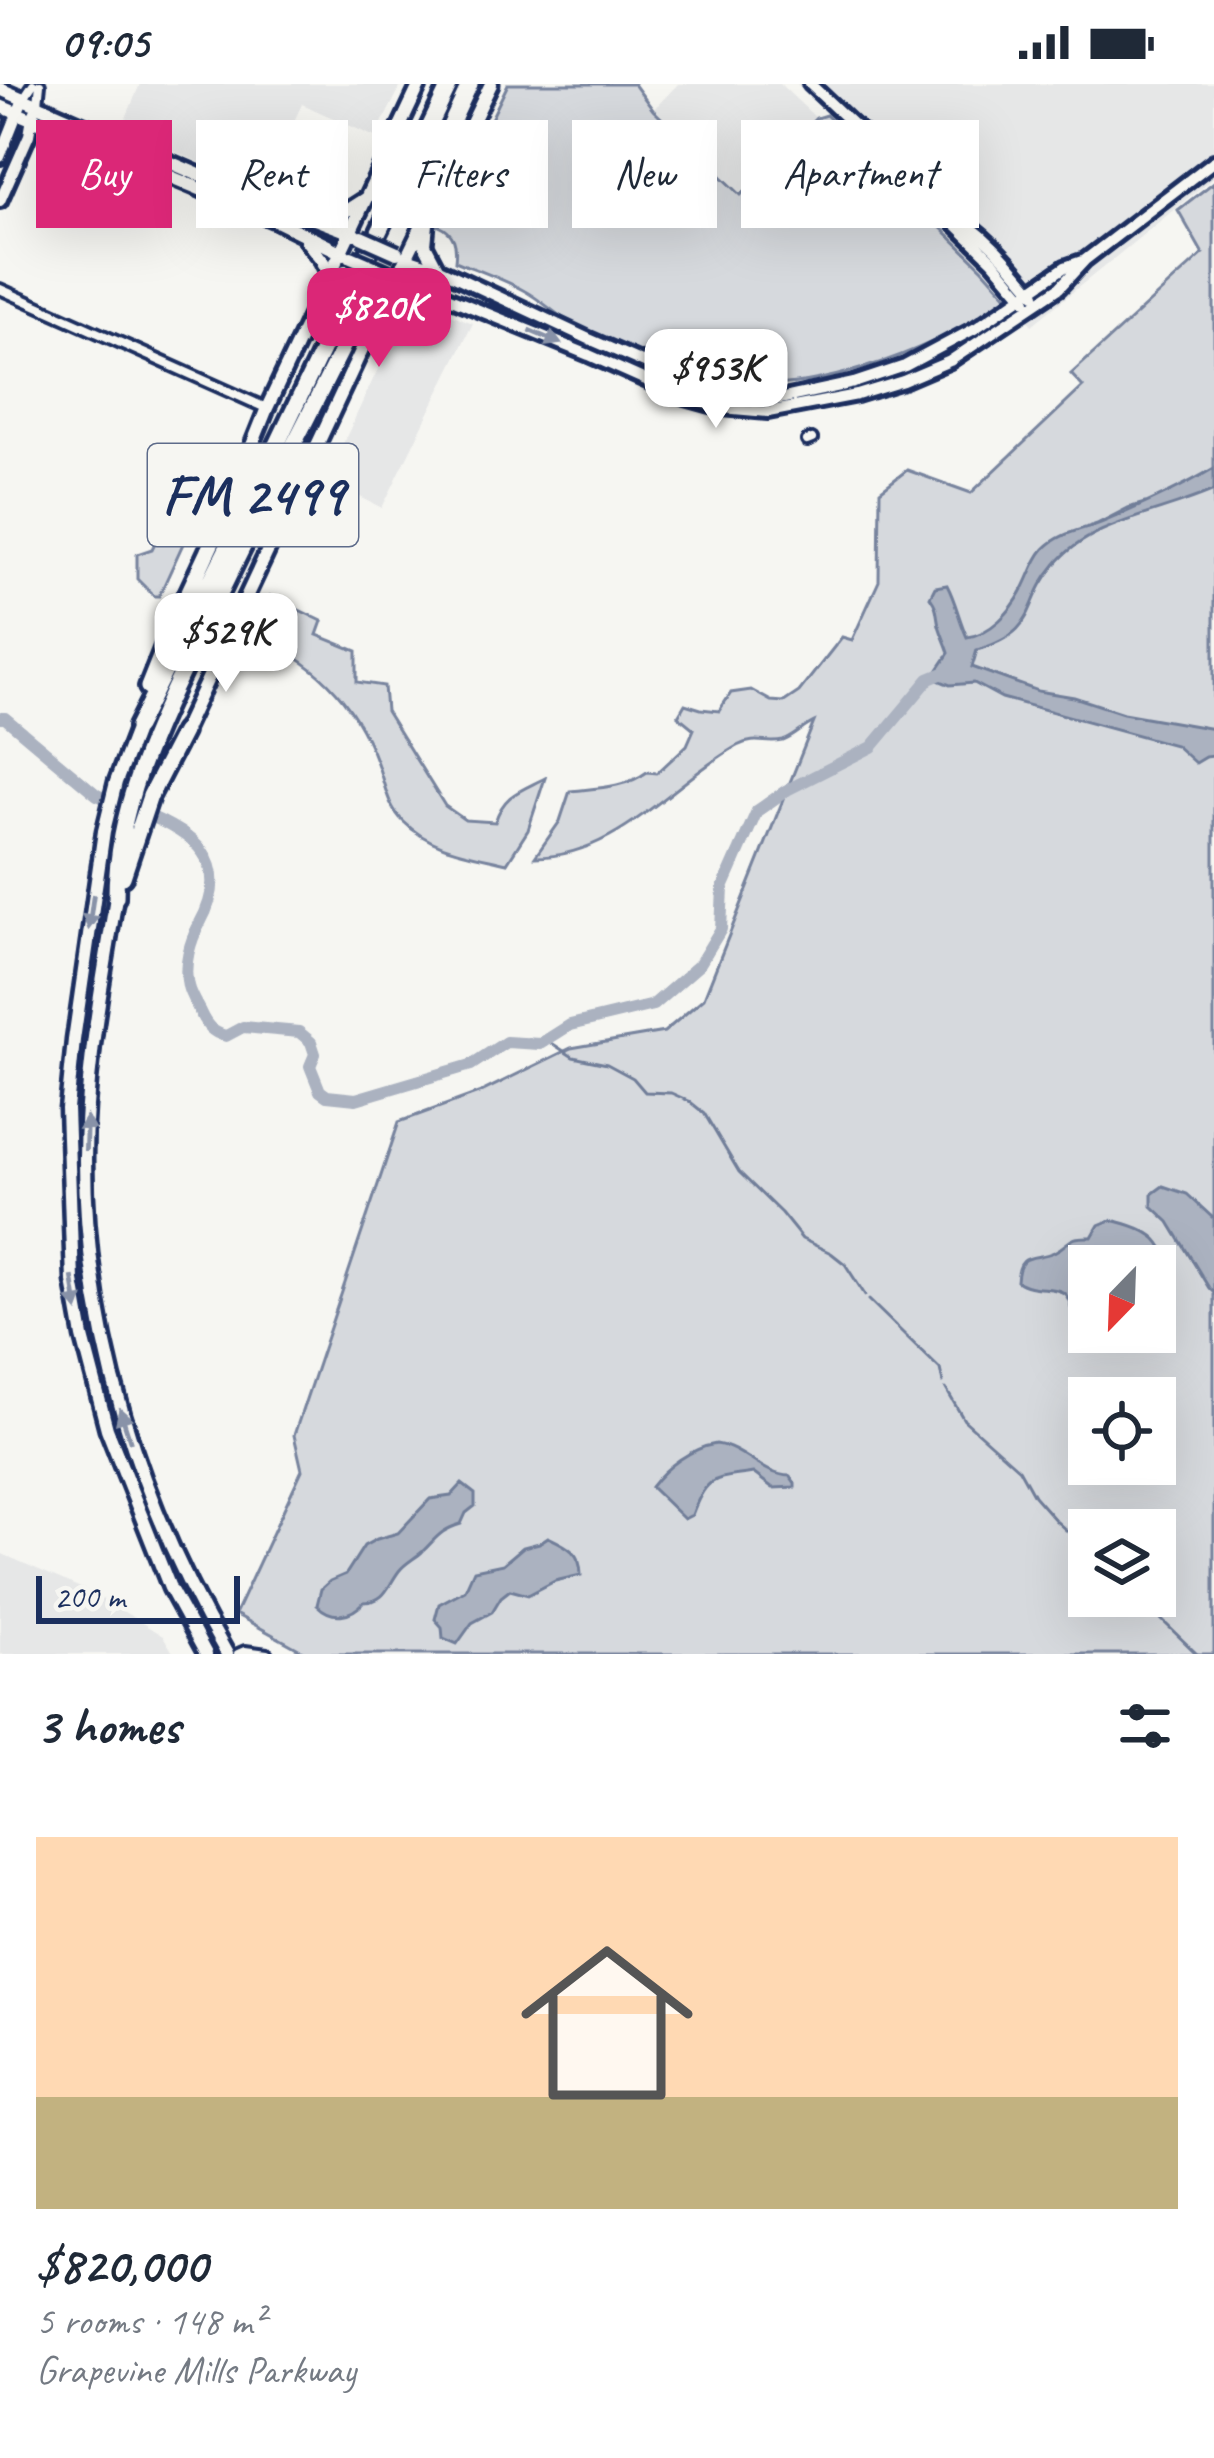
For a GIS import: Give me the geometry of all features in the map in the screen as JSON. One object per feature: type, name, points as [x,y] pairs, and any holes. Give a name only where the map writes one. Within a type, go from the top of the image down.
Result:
[{"type":"highway","name":"FM 2499","points":[[137,727],[450,84]]},
{"type":"highway","name":"FM 2499","points":[[119,837],[159,719],[470,84]]},
{"type":"highway","points":[[137,727],[157,663],[220,525]]},
{"type":"highway","points":[[116,897],[119,837],[150,796],[183,732]]},
{"type":"main road","points":[[220,525],[267,408],[329,277],[346,260],[367,197],[420,84]]},
{"type":"main road","points":[[474,120],[491,84]]},
{"type":"main road","points":[[0,89],[28,109],[196,180]]},
{"type":"main road","points":[[0,106],[28,109]]},
{"type":"main road","points":[[348,209],[367,197]]},
{"type":"main road","points":[[291,228],[346,260],[393,275]]},
{"type":"main road","points":[[339,228],[402,256]]},
{"type":"main road","points":[[183,732],[382,308],[393,275],[419,228]]},
{"type":"main road","points":[[428,228],[425,245],[437,268]]},
{"type":"main road","points":[[297,231],[322,260],[329,277]]},
{"type":"main road","points":[[346,260],[354,272],[371,279],[382,308]]},
{"type":"main road","name":"FM 2499","points":[[137,727],[116,782],[119,837],[80,994],[67,1109],[69,1227],[73,1281],[106,1430],[170,1588],[203,1652]]},
{"type":"main road","points":[[116,897],[88,1086],[85,1165],[96,1288],[118,1405],[158,1514],[227,1654]]},
{"type":"main road","points":[[80,994],[91,998],[98,1009]]},
{"type":"main road","points":[[93,1379],[111,1373]]},
{"type":"street","points":[[0,157],[37,84]]},
{"type":"street","points":[[0,202],[29,135],[28,109],[37,84]]},
{"type":"street","points":[[810,84],[1036,304]]},
{"type":"street","points":[[393,275],[686,398],[722,408],[768,412],[857,395],[950,361],[1073,276],[1085,260],[1214,161]]},
{"type":"street","points":[[402,256],[692,384],[733,397],[770,401],[854,383],[928,356],[1065,267],[1085,260]]},
{"type":"street","points":[[0,290],[267,408]]},
{"type":"street","points":[[686,398],[692,384]]},
{"type":"street","points":[[238,1654],[267,1654]]},
{"type":"shaded area","points":[[140,84],[402,84],[384,120],[372,120],[372,136],[348,125],[348,120],[302,104],[295,120],[196,120],[196,161],[172,150],[172,120],[125,120]]},
{"type":"shaded area","points":[[508,84],[634,84],[663,120],[572,120],[572,228],[717,228],[717,172],[741,195],[741,228],[941,228],[1008,297],[940,338],[864,368],[786,384],[748,385],[697,377],[575,327],[515,286],[455,261],[454,240],[442,228],[548,228],[548,120],[491,120]]},
{"type":"shaded area","points":[[678,84],[780,84],[816,118],[741,120],[741,196],[717,173],[717,120],[663,120],[653,110]]},
{"type":"shaded area","points":[[797,84],[1214,84],[1214,177],[1032,325],[1010,295],[942,228],[979,228],[979,120],[833,120]]},
{"type":"shaded area","points":[[1214,182],[1214,1654],[308,1654],[235,1614],[302,1470],[294,1435],[399,1122],[481,1092],[571,1048],[664,1032],[704,998],[814,722],[783,741],[737,746],[618,832],[592,845],[535,857],[560,821],[570,791],[657,773],[687,745],[694,729],[678,716],[685,704],[719,711],[731,693],[751,690],[784,702],[799,692],[842,637],[852,640],[879,581],[880,491],[907,470],[971,493],[1083,387],[1071,374],[1203,254],[1178,210]]},
{"type":"shaded area","points":[[422,303],[473,323],[382,508],[326,480],[405,311]]},
{"type":"shaded area","points":[[1214,468],[1214,490],[1108,528],[1070,550],[1045,579],[1021,625],[997,643],[977,650],[972,667],[1038,691],[1123,713],[1214,729],[1214,756],[1195,763],[1175,745],[1002,698],[974,683],[950,685],[938,680],[937,671],[949,653],[930,597],[935,587],[947,585],[967,637],[976,635],[1012,607],[1050,543]]},
{"type":"shaded area","points":[[169,514],[192,524],[159,596],[154,596],[137,579],[137,554],[152,549]]},
{"type":"shaded area","points":[[270,596],[322,621],[317,635],[357,651],[357,682],[384,686],[386,711],[445,806],[465,820],[495,822],[508,799],[545,778],[528,830],[507,863],[439,845],[398,816],[367,740],[343,700],[312,669],[250,633]]},
{"type":"shaded area","points":[[1163,1186],[1187,1194],[1214,1219],[1214,1293],[1169,1222],[1152,1206],[1152,1194]]},
{"type":"shaded area","points":[[1111,1220],[1135,1227],[1161,1245],[1068,1245],[1068,1298],[1055,1290],[1017,1281],[1024,1261],[1054,1252],[1073,1239],[1092,1237],[1099,1225]]},
{"type":"shaded area","points":[[716,1444],[790,1476],[795,1487],[773,1488],[753,1473],[721,1478],[708,1485],[692,1515],[684,1519],[651,1487],[680,1460]]},
{"type":"shaded area","points":[[462,1484],[475,1494],[475,1506],[461,1524],[443,1532],[404,1566],[382,1596],[341,1615],[317,1605],[321,1589],[346,1574],[364,1546],[398,1533],[430,1499],[451,1496]]},
{"type":"shaded area","points":[[548,1537],[576,1555],[581,1575],[528,1595],[510,1590],[492,1612],[472,1623],[457,1644],[443,1638],[435,1619],[439,1604],[465,1590],[474,1570],[503,1564],[523,1547]]},
{"type":"shaded area","points":[[0,1553],[97,1595],[163,1636],[174,1654],[0,1654]]},
{"type":"waterway","points":[[1099,523],[1145,503]]},
{"type":"waterway","points":[[140,812],[177,829],[203,852],[210,866],[209,901],[190,945],[186,970],[190,993],[207,1025],[226,1036],[243,1027],[299,1032],[311,1042],[315,1054],[310,1066],[320,1091],[356,1099],[471,1065],[506,1042],[540,1044],[570,1025],[653,1005],[699,965],[721,929],[723,888],[757,811],[787,790],[872,747],[929,679],[953,669]]},
{"type":"waterway","points":[[0,718],[97,795],[121,805]]},
{"type":"waterway","points":[[547,1040],[573,1057],[607,1064],[633,1078],[645,1092],[671,1093],[704,1113],[739,1172],[802,1239],[845,1264],[865,1295]]},
{"type":"waterway","points":[[869,1300],[940,1369],[943,1383]]},
{"type":"waterway","points":[[946,1389],[964,1420],[1019,1469],[1034,1496],[1068,1532]]},
{"type":"waterway","points":[[1159,1617],[1197,1654]]}]
